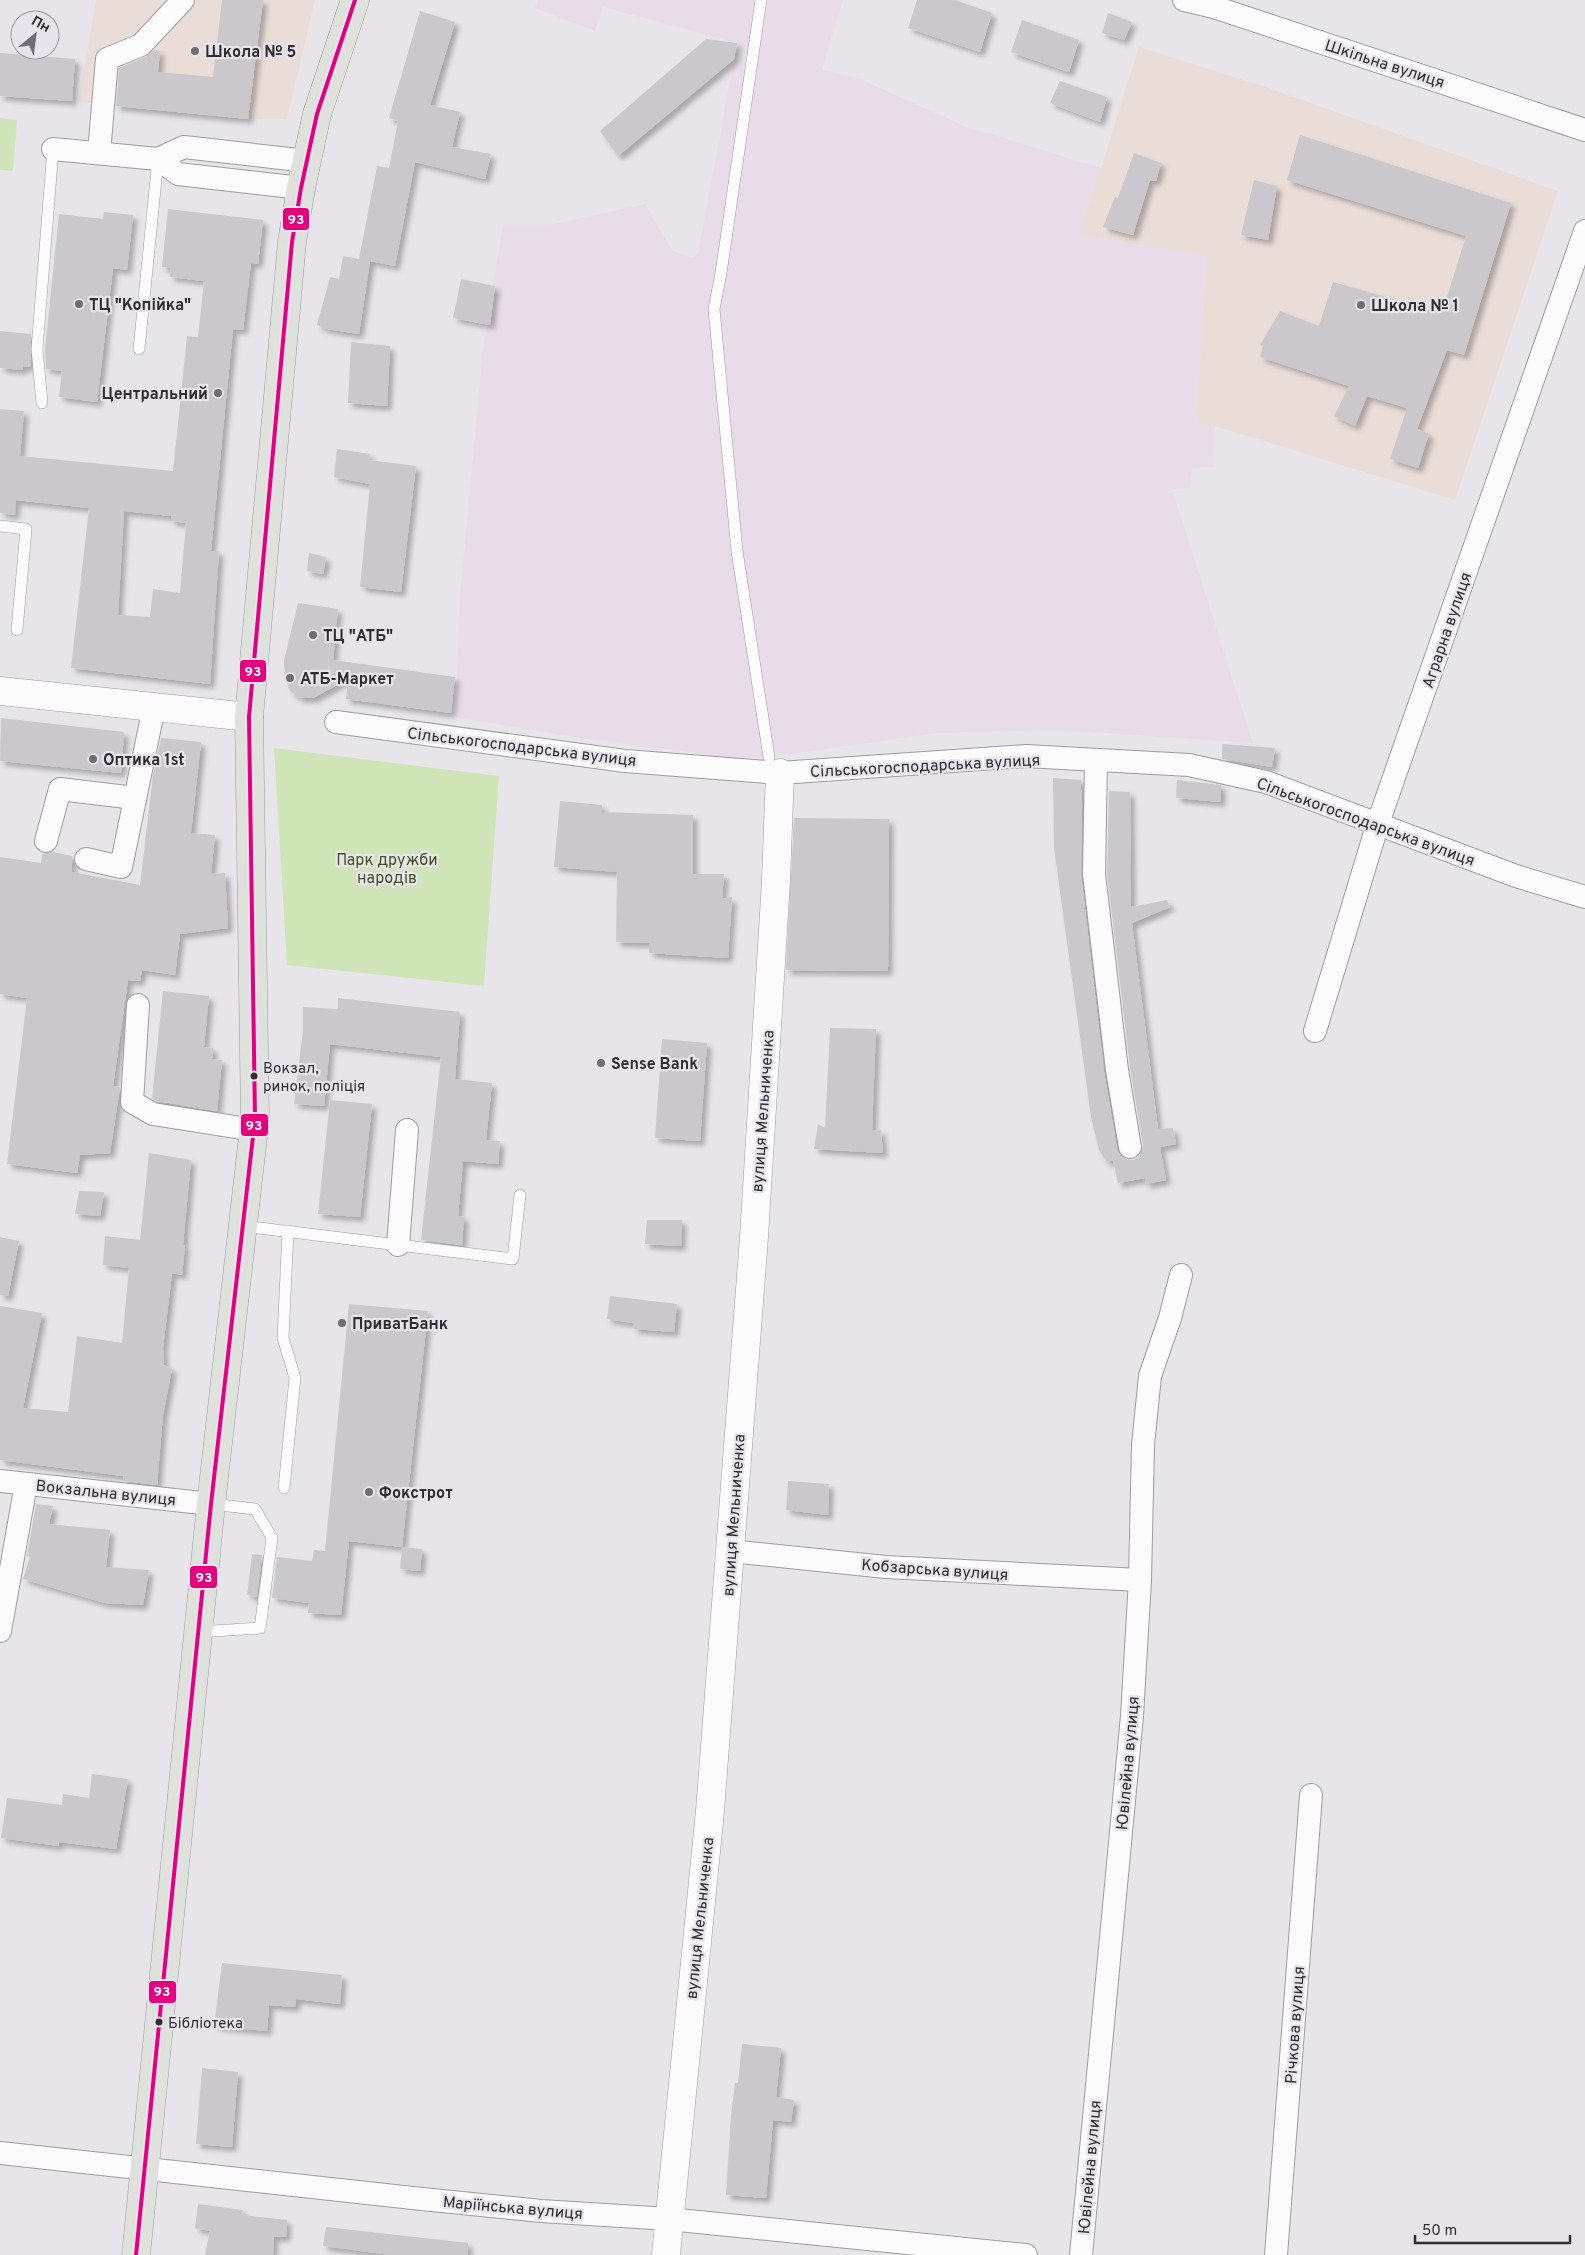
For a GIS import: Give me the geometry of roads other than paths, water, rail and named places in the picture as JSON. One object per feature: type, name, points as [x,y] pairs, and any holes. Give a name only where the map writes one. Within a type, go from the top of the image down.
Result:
[{"type":"main road","points":[[136,2255],[211,1504],[254,1130],[248,716],[292,242],[300,188],[317,114],[354,0]]},
{"type":"street","points":[[98,153],[107,59],[141,45],[182,0]]},
{"type":"street","name":"Шкільна вулиця","points":[[1184,0],[1215,4],[1585,130]]},
{"type":"street","points":[[52,149],[158,159],[184,147],[306,161]]},
{"type":"street","points":[[158,159],[178,174],[300,188]]},
{"type":"street","name":"Аграрна вулиця","points":[[1315,1031],[1378,823],[1585,231]]},
{"type":"street","points":[[0,691],[248,716]]},
{"type":"street","points":[[86,859],[121,867],[154,707]]},
{"type":"street","name":"Сільськогосподарська вулиця","points":[[336,722],[626,761],[774,765],[1026,756],[1189,765],[1266,782],[1516,876],[1585,897]]},
{"type":"street","points":[[1096,760],[1094,874],[1116,1060],[1130,1147]]},
{"type":"street","name":"вулиця Мельниченка","points":[[666,2255],[710,1811],[754,1237],[776,881],[774,765]]},
{"type":"street","points":[[46,841],[60,789],[135,798]]},
{"type":"street","points":[[138,1005],[132,1102],[153,1114],[254,1130]]},
{"type":"street","points":[[398,1245],[407,1130]]},
{"type":"street","name":"Ювілейна вулиця","points":[[1081,2255],[1132,1716],[1140,1580],[1143,1446],[1150,1376],[1170,1318],[1181,1275]]},
{"type":"street","name":"Вокзальна вулиця","points":[[0,1481],[211,1504]]},
{"type":"street","points":[[0,1632],[26,1484]]},
{"type":"street","name":"Кобзарська вулиця","points":[[730,1551],[886,1567],[1140,1580]]},
{"type":"street","name":"Річкова вулиця","points":[[1276,2255],[1311,1795]]},
{"type":"street","name":"Маріїнська вулиця","points":[[0,2152],[531,2210],[669,2219],[1026,2255]]},
{"type":"lane","points":[[761,0],[721,273],[714,308],[737,551],[774,765]]},
{"type":"lane","points":[[42,402],[37,349],[52,149]]},
{"type":"lane","points":[[139,349],[158,159]]},
{"type":"lane","points":[[0,526],[26,528],[17,630]]},
{"type":"lane","points":[[243,1226],[513,1259],[520,1195]]},
{"type":"lane","points":[[284,1488],[295,1378],[284,1338],[288,1232]]},
{"type":"lane","points":[[198,1632],[260,1628],[272,1538],[255,1509],[211,1504]]},
{"type":"place","name":"Школа № 5","points":[[195,51]]},
{"type":"place","name":"ТЦ \"Копійка\"","points":[[79,304]]},
{"type":"place","name":"Школа № 1","points":[[1361,305]]},
{"type":"place","name":"Центральний","points":[[218,393]]},
{"type":"place","name":"ТЦ \"АТБ\"","points":[[313,635]]},
{"type":"place","name":"АТБ-Маркет","points":[[290,678]]},
{"type":"place","name":"Оптика 1st","points":[[93,759]]},
{"type":"place","name":"Sense Bank","points":[[601,1063]]},
{"type":"place","name":"Вокзал, ринок, поліція","points":[[254,1076]]},
{"type":"place","name":"ПриватБанк","points":[[342,1323]]},
{"type":"place","name":"Фокстрот","points":[[369,1492]]},
{"type":"place","name":"Бібліотека","points":[[159,2022]]},
{"type":"park label","name":"Парк дружби народів","points":[[387,868]]}]
